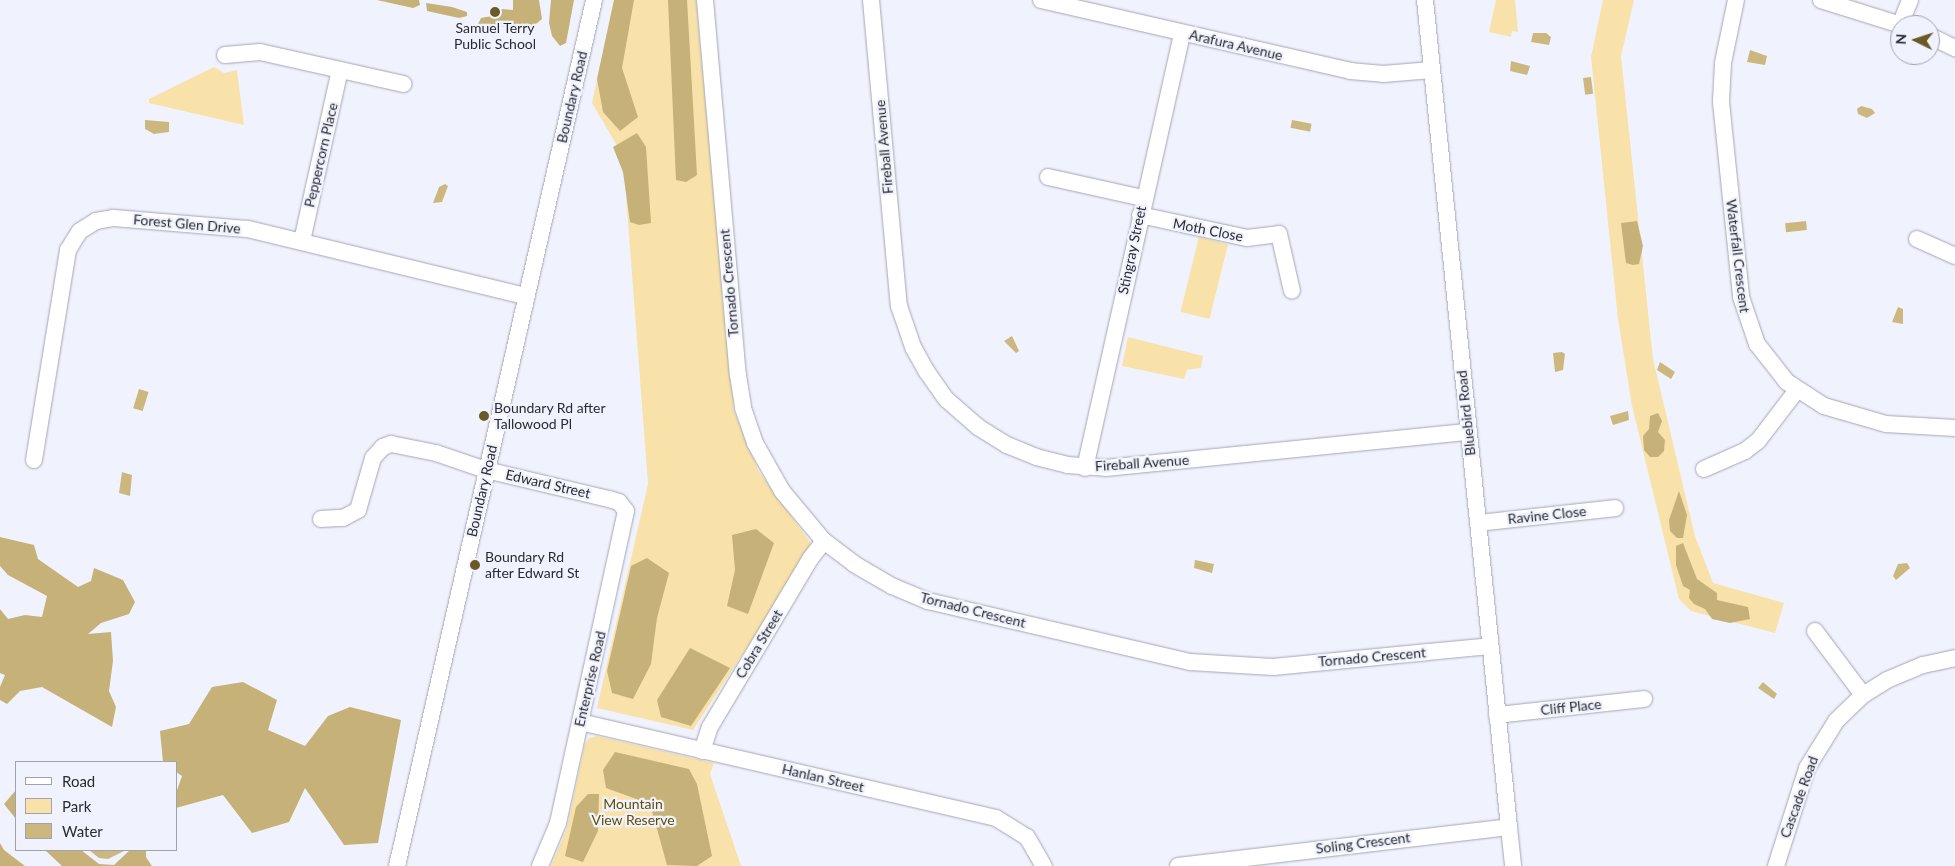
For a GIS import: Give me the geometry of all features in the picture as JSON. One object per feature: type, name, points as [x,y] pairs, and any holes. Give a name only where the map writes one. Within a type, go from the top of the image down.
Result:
[{"type":"street","name":"Boundary Road","points":[[397,866],[594,0]]},
{"type":"street","name":"Tornado Crescent","points":[[705,0],[738,375],[743,408],[755,443],[782,490],[824,541],[862,569],[928,601],[1190,662],[1273,667],[1490,646]]},
{"type":"street","name":"Fireball Avenue","points":[[871,0],[895,282],[902,318],[913,347],[946,399],[978,427],[1029,454],[1086,468],[1121,467],[1468,432]]},
{"type":"street","name":"Arafura Avenue","points":[[1041,0],[1350,71],[1383,74],[1432,70]]},
{"type":"street","name":"Bluebird Road","points":[[1425,0],[1509,826]]},
{"type":"street","name":"Waterfall Crescent","points":[[1736,0],[1723,63],[1721,102],[1741,297],[1757,344],[1773,368],[1797,390],[1824,406],[1849,416],[1886,424],[1955,428]]},
{"type":"street","points":[[1820,0],[1890,22]]},
{"type":"street","points":[[1905,15],[1910,0]]},
{"type":"street","name":"Stingray Street","points":[[1086,468],[1143,198],[1182,33]]},
{"type":"street","points":[[1940,41],[1955,48]]},
{"type":"street","points":[[225,55],[260,52],[403,84]]},
{"type":"street","name":"Peppercorn Place","points":[[302,241],[340,70]]},
{"type":"street","points":[[1048,177],[1143,198]]},
{"type":"street","name":"Moth Close","points":[[1140,216],[1247,238],[1279,234],[1292,291]]},
{"type":"street","name":"Forest Glen Drive","points":[[34,460],[66,257],[71,242],[80,231],[96,221],[112,218],[248,229],[526,296]]},
{"type":"street","points":[[1917,239],[1955,256]]},
{"type":"street","points":[[1704,469],[1745,450],[1758,441],[1797,390]]},
{"type":"street","name":"Edward Street","points":[[321,519],[343,518],[358,510],[374,458],[386,446],[399,444],[436,453],[486,470],[609,498]]},
{"type":"street","name":"Enterprise Road","points":[[540,866],[558,823],[626,524],[626,511],[619,502],[609,498]]},
{"type":"street","name":"Ravine Close","points":[[1478,523],[1616,508]]},
{"type":"street","name":"Cobra Street","points":[[702,751],[710,727],[810,558],[824,541]]},
{"type":"street","points":[[1814,631],[1863,695]]},
{"type":"street","name":"Cascade Road","points":[[1776,866],[1814,755],[1836,721],[1863,695],[1910,669],[1955,658]]},
{"type":"street","name":"Cliff Place","points":[[1497,715],[1644,700]]},
{"type":"street","name":"Hanlan Street","points":[[580,722],[1002,820],[1027,837],[1044,866]]},
{"type":"street","points":[[1509,826],[1513,866]]},
{"type":"street","name":"Soling Crescent","points":[[1178,866],[1509,826]]},
{"type":"green space","points":[[614,0],[696,0],[734,411],[759,472],[813,546],[693,730],[597,708],[648,484],[623,156],[592,103]]},
{"type":"green space","points":[[1496,0],[1515,0],[1518,32],[1512,31],[1511,37],[1489,32]]},
{"type":"green space","points":[[1603,0],[1634,0],[1621,56],[1653,359],[1695,536],[1713,583],[1784,603],[1775,633],[1691,611],[1679,599],[1632,406],[1618,319],[1591,57]]},
{"type":"green space","points":[[214,67],[224,73],[237,70],[244,125],[149,103],[149,99]]},
{"type":"green space","points":[[1199,237],[1228,244],[1209,319],[1180,312]]},
{"type":"green space","points":[[1128,337],[1203,356],[1201,368],[1187,370],[1184,379],[1122,366]]},
{"type":"green space","name":"Mountain View Reserve","points":[[597,736],[714,763],[710,774],[741,866],[551,866],[567,828],[585,744],[589,738]]},
{"type":"shaded area","points":[[377,0],[419,0],[420,5],[413,8]]},
{"type":"shaded area","points":[[513,0],[539,0],[542,19],[530,29],[478,24],[481,18],[492,16],[502,9],[513,10]]},
{"type":"shaded area","points":[[551,0],[574,0],[566,43],[560,46],[552,36],[549,23]]},
{"type":"shaded area","points":[[614,0],[634,0],[622,68],[638,117],[620,131],[603,112],[597,79]]},
{"type":"shaded area","points":[[668,0],[687,0],[697,175],[686,182],[676,180]]},
{"type":"shaded area","points":[[426,3],[452,7],[467,12],[467,16],[459,18],[427,11]]},
{"type":"shaded area","points":[[637,133],[646,147],[651,223],[639,225],[630,222],[623,172],[613,147]]},
{"type":"shaded area","points":[[1637,221],[1643,246],[1639,264],[1633,265],[1626,263],[1621,223]]},
{"type":"shaded area","points":[[1658,413],[1662,421],[1658,432],[1665,440],[1664,451],[1658,457],[1650,457],[1644,450],[1643,436],[1649,429],[1650,416]]},
{"type":"shaded area","points":[[1679,491],[1687,515],[1683,538],[1677,538],[1670,531],[1669,520]]},
{"type":"shaded area","points":[[756,529],[774,543],[748,614],[727,606],[735,570],[732,535]]},
{"type":"shaded area","points":[[0,537],[34,545],[38,559],[78,587],[91,581],[94,568],[123,580],[135,602],[129,614],[101,623],[88,634],[111,632],[113,661],[109,691],[116,707],[112,727],[42,687],[20,691],[7,704],[0,700],[0,687],[5,675],[0,673],[0,609],[8,619],[25,615],[42,617],[47,596],[8,575],[0,566]]},
{"type":"shaded area","points":[[1683,543],[1697,579],[1717,593],[1717,600],[1748,607],[1750,619],[1730,623],[1712,619],[1705,609],[1694,604],[1689,598],[1690,590],[1683,586],[1676,565],[1676,546]]},
{"type":"shaded area","points":[[647,558],[669,573],[657,618],[651,664],[633,699],[612,693],[607,671],[631,566]]},
{"type":"shaded area","points":[[690,648],[730,668],[691,726],[661,717],[657,700]]},
{"type":"shaded area","points":[[243,682],[277,700],[268,730],[305,746],[328,716],[350,707],[401,720],[378,843],[344,845],[305,788],[289,822],[252,833],[223,795],[178,807],[178,787],[182,776],[178,773],[178,761],[163,761],[160,731],[189,724],[212,687]]},
{"type":"shaded area","points":[[615,752],[689,769],[697,784],[712,856],[697,866],[667,865],[650,804],[606,788],[603,770]]},
{"type":"shaded area","points":[[15,791],[15,818],[4,804]]},
{"type":"shaded area","points":[[588,794],[599,794],[598,831],[583,862],[565,856],[576,807]]},
{"type":"shaded area","points":[[0,843],[4,850],[25,866],[0,866]]},
{"type":"shaded area","points":[[46,851],[82,851],[99,864],[114,865],[129,851],[146,851],[146,857],[152,866],[62,866]]},
{"type":"water","points":[[1533,33],[1546,33],[1551,37],[1549,45],[1531,42]]},
{"type":"water","points":[[1750,50],[1767,56],[1765,65],[1747,62]]},
{"type":"water","points":[[1511,61],[1530,66],[1527,75],[1510,71]]},
{"type":"water","points":[[1591,77],[1593,94],[1585,95],[1583,78]]},
{"type":"water","points":[[1861,106],[1872,109],[1875,113],[1867,118],[1858,114],[1857,109]]},
{"type":"water","points":[[145,120],[169,122],[169,132],[154,134],[145,129]]},
{"type":"water","points":[[1292,120],[1312,124],[1310,132],[1290,128]]},
{"type":"water","points":[[445,184],[448,186],[442,202],[433,203],[439,187]]},
{"type":"water","points":[[1806,221],[1807,230],[1786,232],[1785,223]]},
{"type":"water","points":[[1898,307],[1903,309],[1903,324],[1892,322]]},
{"type":"water","points":[[1012,336],[1019,351],[1016,353],[1004,341]]},
{"type":"water","points":[[1562,352],[1565,354],[1563,370],[1555,372],[1553,353]]},
{"type":"water","points":[[1660,362],[1675,372],[1671,379],[1657,370]]},
{"type":"water","points":[[139,389],[149,392],[143,411],[133,408]]},
{"type":"water","points":[[1628,411],[1629,420],[1613,425],[1610,416]]},
{"type":"water","points":[[122,472],[132,475],[130,496],[119,493]]},
{"type":"water","points":[[1195,560],[1214,564],[1212,573],[1194,568]]},
{"type":"water","points":[[1907,563],[1910,568],[1896,580],[1893,576],[1898,564]]},
{"type":"water","points":[[1763,682],[1777,694],[1774,699],[1758,688]]},
{"type":"water","points":[[90,851],[124,851],[108,859],[99,858]]},
{"type":"place","name":"Samuel Terry Public School","points":[[495,12]]},
{"type":"place","name":"Boundary Rd after Tallowood Pl","points":[[484,416]]},
{"type":"place","name":"Boundary Rd after Edward St","points":[[475,565]]}]
